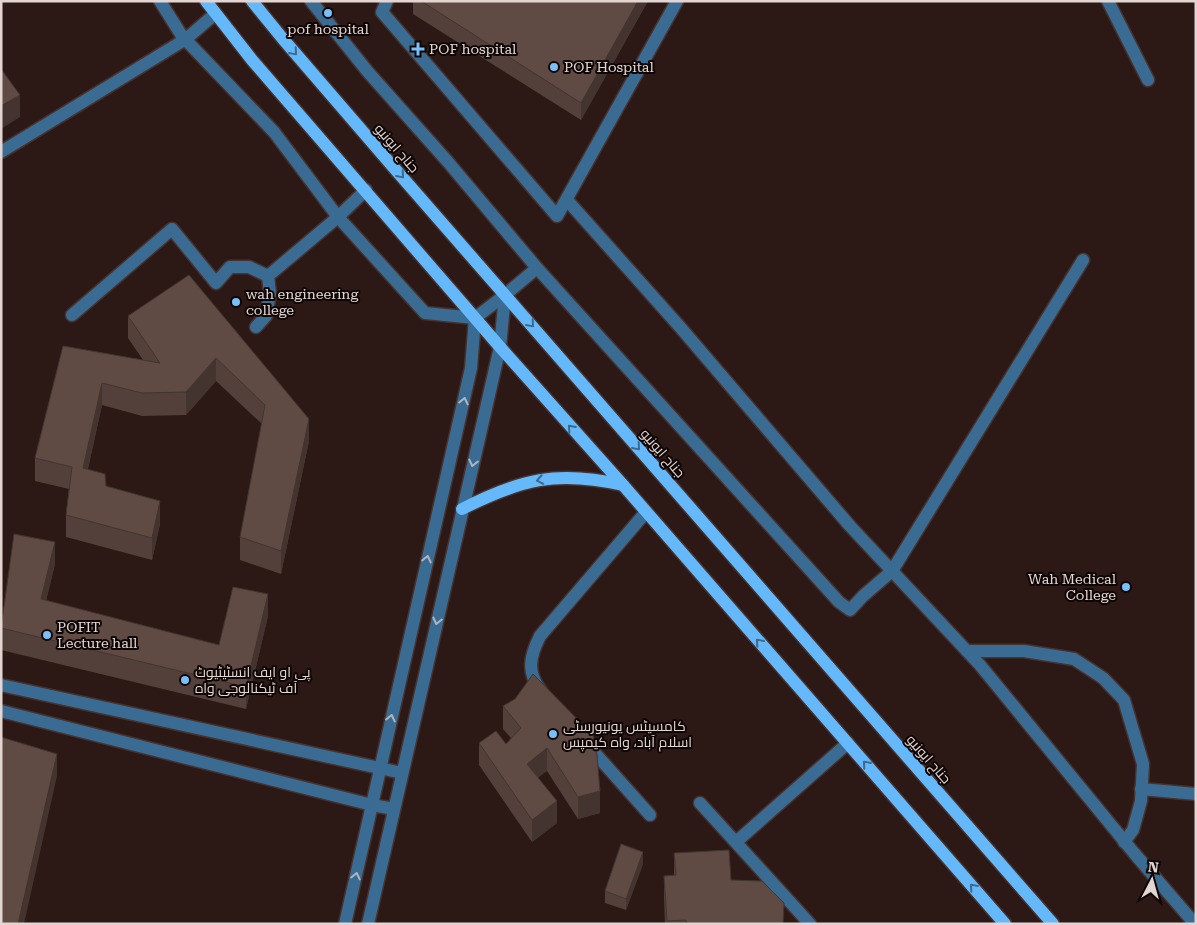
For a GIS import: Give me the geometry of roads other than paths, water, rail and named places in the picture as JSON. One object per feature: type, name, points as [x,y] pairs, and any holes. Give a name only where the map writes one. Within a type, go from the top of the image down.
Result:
[{"type":"main road","points":[[206,1],[215,14],[500,347],[623,485],[1005,924]]},
{"type":"main road","name":"جناح ایونیو","points":[[252,1],[295,54],[1053,924]]},
{"type":"main road","points":[[462,509],[490,495],[520,484],[556,477],[595,479],[623,485]]},
{"type":"street","points":[[160,1],[186,40],[274,132],[338,216],[425,313],[475,318],[537,268]]},
{"type":"street","points":[[311,1],[362,65],[448,162],[537,268],[839,602],[850,610],[892,571],[1083,260]]},
{"type":"street","points":[[387,1],[382,12],[557,216],[676,1]]},
{"type":"street","points":[[1108,1],[1148,80]]},
{"type":"street","points":[[1,152],[186,40],[215,14]]},
{"type":"street","points":[[268,276],[366,190]]},
{"type":"street","points":[[566,200],[680,327],[810,481],[967,651],[1124,842],[1193,918]]},
{"type":"street","points":[[72,315],[172,229],[216,283],[230,268],[249,267],[268,276]]},
{"type":"street","points":[[256,327],[266,316],[270,294],[268,276]]},
{"type":"street","points":[[368,924],[500,347],[505,295]]},
{"type":"street","points":[[345,924],[471,368],[475,318]]},
{"type":"street","points":[[440,504],[462,509]]},
{"type":"street","points":[[552,703],[539,688],[532,676],[530,666],[533,650],[540,636],[646,512]]},
{"type":"street","points":[[967,651],[1024,651],[1074,659],[1103,678],[1124,700],[1143,764],[1140,801],[1133,830],[1124,842]]},
{"type":"street","points":[[1,685],[402,773]]},
{"type":"street","points":[[1,711],[394,809]]},
{"type":"street","points":[[578,733],[650,815]]},
{"type":"street","points":[[736,842],[848,743]]},
{"type":"street","points":[[1141,789],[1196,794]]},
{"type":"street","points":[[700,803],[810,924]]},
{"type":"place","name":"pof hospital","points":[[328,13]]},
{"type":"place","name":"POF hospital","points":[[418,49]]},
{"type":"place","name":"POF Hospital","points":[[554,67]]},
{"type":"place","name":"wah engineering college","points":[[236,302]]},
{"type":"place","name":"Wah Medical College","points":[[1126,587]]},
{"type":"place","name":"POFIT Lecture hall","points":[[47,635]]},
{"type":"place","name":"پی او ایف انسٹیٹیوٹ آف ٹیکنالوجی واہ","points":[[185,680]]},
{"type":"place","name":"کامسیٹس یونیورسٹی اسلام آباد، واہ کیمپس","points":[[553,734]]}]
